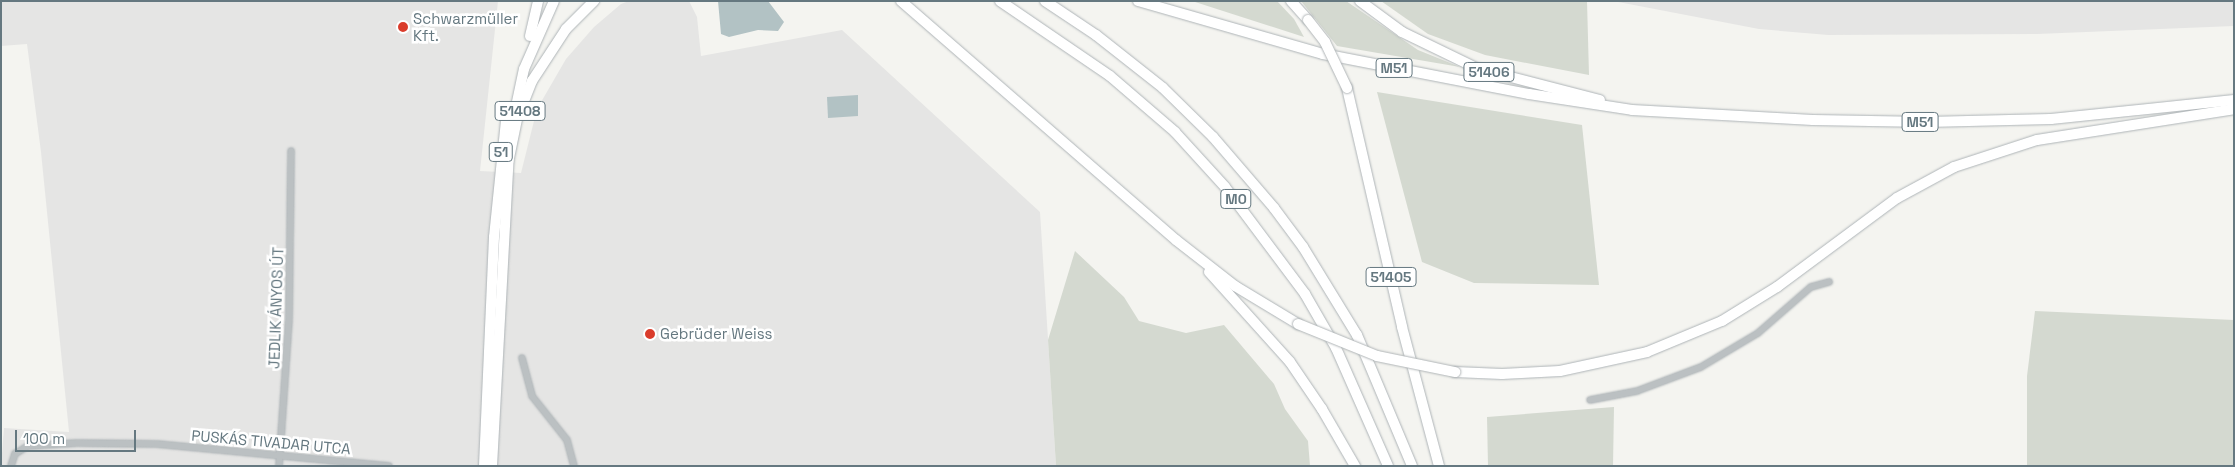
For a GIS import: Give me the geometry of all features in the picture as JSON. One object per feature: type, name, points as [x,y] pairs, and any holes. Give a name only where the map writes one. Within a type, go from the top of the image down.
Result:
[{"type":"main road","points":[[530,36],[538,1]]},
{"type":"main road","name":"51","points":[[484,466],[499,164],[512,91],[530,36],[547,1]]},
{"type":"main road","name":"51","points":[[492,466],[508,163],[512,122],[524,69],[554,1]]},
{"type":"main road","name":"51408","points":[[508,163],[517,119],[535,74],[566,29],[594,1]]},
{"type":"main road","points":[[896,1],[912,11]]},
{"type":"main road","points":[[901,1],[1176,240],[1235,286],[1298,324],[1377,356],[1455,372],[1502,374],[1560,371],[1647,352],[1722,321],[1777,287],[1897,198],[1954,167],[2037,140],[2234,109]]},
{"type":"main road","name":"M0","points":[[1000,1],[1110,76],[1175,132],[1225,187],[1280,256],[1318,317],[1360,398],[1388,466]]},
{"type":"main road","name":"M0","points":[[1045,1],[1096,35],[1163,88],[1213,137],[1274,208],[1308,255],[1357,336],[1412,466]]},
{"type":"main road","name":"M51","points":[[1138,1],[1323,54],[1529,94],[1632,110],[1813,120],[1927,122],[2051,119],[2208,104],[2234,98]]},
{"type":"main road","name":"51405","points":[[1291,1],[1325,42],[1347,88],[1402,327],[1439,466]]},
{"type":"main road","name":"51406","points":[[1360,1],[1402,32],[1476,68],[1632,110]]},
{"type":"main road","points":[[2202,114],[2234,114]]},
{"type":"main road","points":[[1176,240],[1239,303],[1290,362],[1322,409],[1355,466]]},
{"type":"street","name":"JEDLIK ÁNYOS ÚT","points":[[279,466],[289,321],[291,151]]},
{"type":"street","points":[[1590,400],[1638,391],[1701,368],[1758,333],[1811,287],[1829,282]]},
{"type":"street","points":[[522,358],[532,396],[567,440],[574,466]]},
{"type":"street","name":"PUSKÁS TIVADAR UTCA","points":[[11,466],[15,454],[28,446],[77,443],[157,444],[389,466]]},
{"type":"shaded area","points":[[1,1],[498,1],[480,171],[521,173],[537,109],[566,59],[594,27],[621,4],[629,1],[689,1],[697,17],[701,56],[842,30],[1040,212],[1056,466],[1,466],[4,428],[69,432],[41,152],[27,44],[1,46]]},
{"type":"shaded area","points":[[718,1],[768,1],[784,22],[778,31],[758,30],[729,37],[721,34]]},
{"type":"shaded area","points":[[1192,1],[1277,1],[1294,19],[1304,37]]},
{"type":"shaded area","points":[[1301,1],[1346,1],[1418,50],[1460,67],[1337,46]]},
{"type":"shaded area","points":[[1381,1],[1587,1],[1589,75],[1485,55],[1428,34]]},
{"type":"shaded area","points":[[1613,1],[2234,1],[2234,26],[2037,34],[1828,35],[1759,29]]},
{"type":"shaded area","points":[[1377,92],[1582,125],[1599,285],[1474,283],[1422,262]]},
{"type":"shaded area","points":[[858,95],[858,116],[828,118],[827,97]]},
{"type":"shaded area","points":[[1075,251],[1124,297],[1139,321],[1186,333],[1224,325],[1274,384],[1285,409],[1308,441],[1310,466],[1056,466],[1048,340]]},
{"type":"shaded area","points":[[2035,311],[2234,320],[2234,466],[2027,466],[2027,376]]},
{"type":"shaded area","points":[[1614,407],[1613,466],[1488,466],[1487,417]]},
{"type":"place","name":"Schwarzmüller Kft.","points":[[403,27]]},
{"type":"place","name":"Gebrüder Weiss","points":[[650,334]]}]
